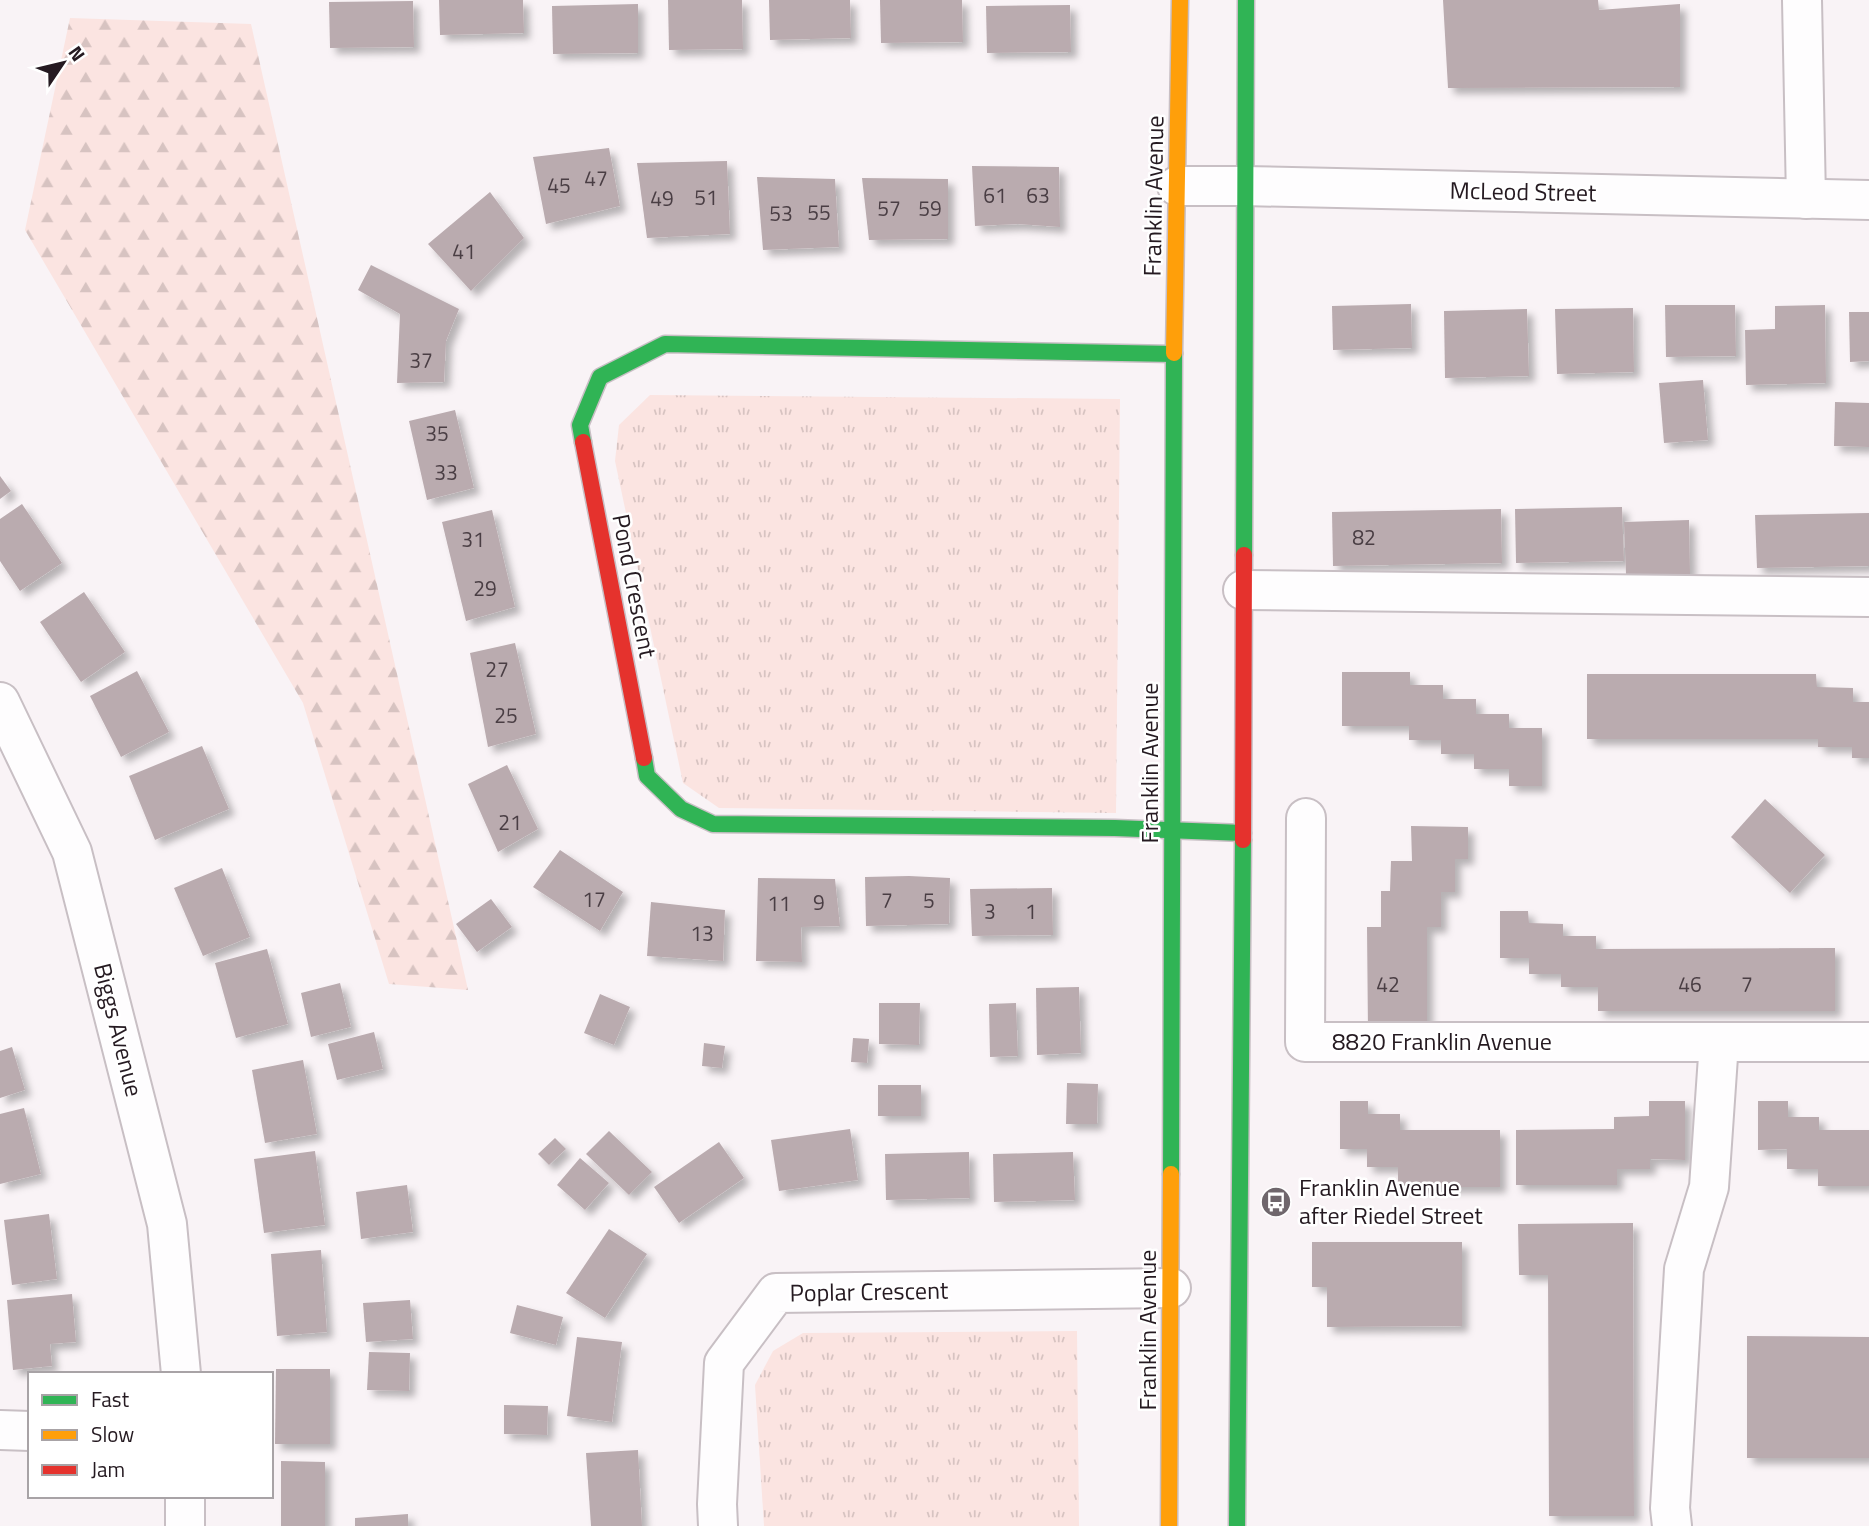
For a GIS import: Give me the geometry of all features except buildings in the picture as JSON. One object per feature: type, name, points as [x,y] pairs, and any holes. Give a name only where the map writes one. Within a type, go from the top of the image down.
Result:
[{"type":"main road","name":"Franklin Avenue","points":[[1169,1526],[1174,354],[1180,0]]},
{"type":"main road","points":[[1237,1526],[1246,0]]},
{"type":"main road","name":"Pond Crescent","points":[[1174,354],[665,344],[600,377],[580,425],[647,776],[681,809],[713,824],[1115,828],[1243,833]]},
{"type":"street","points":[[1802,0],[1806,199]]},
{"type":"street","name":"McLeod Street","points":[[1177,186],[1869,200]]},
{"type":"street","points":[[1243,590],[1869,597]]},
{"type":"street","name":"Biggs Avenue","points":[[0,702],[72,852],[167,1224],[181,1372]]},
{"type":"street","name":"8820 Franklin Avenue","points":[[1306,818],[1305,1042],[1869,1042]]},
{"type":"street","points":[[1672,1526],[1670,1507],[1685,1269],[1709,1187],[1719,1042]]},
{"type":"street","name":"Poplar Crescent","points":[[719,1526],[717,1504],[724,1363],[776,1293],[1171,1288]]},
{"type":"street","points":[[0,1430],[28,1431]]},
{"type":"street","points":[[185,1526],[186,1498]]},
{"type":"green space","points":[[70,18],[251,24],[468,990],[389,984],[303,703],[25,230]]},
{"type":"green space","points":[[650,395],[1120,399],[1116,813],[719,808],[683,783],[615,461],[619,425]]},
{"type":"green space","points":[[1077,1331],[1079,1526],[764,1526],[755,1385],[773,1351],[803,1333]]},
{"type":"traffic: fast","points":[[1244,555],[1246,0]]},
{"type":"traffic: fast","points":[[583,442],[580,425],[600,377],[665,344],[1174,354]]},
{"type":"traffic: fast","points":[[1171,1174],[1174,353]]},
{"type":"traffic: fast","points":[[644,758],[647,776],[681,809],[713,824],[1115,828],[1243,833]]},
{"type":"traffic: fast","points":[[1237,1526],[1243,840]]},
{"type":"traffic: slow","points":[[1174,353],[1180,0]]},
{"type":"traffic: slow","points":[[1169,1526],[1171,1174]]},
{"type":"traffic: jam","points":[[583,442],[644,758]]},
{"type":"traffic: jam","points":[[1243,840],[1244,555]]},
{"type":"place","name":"Franklin Avenue after Riedel Street","points":[[1276,1202]]}]
